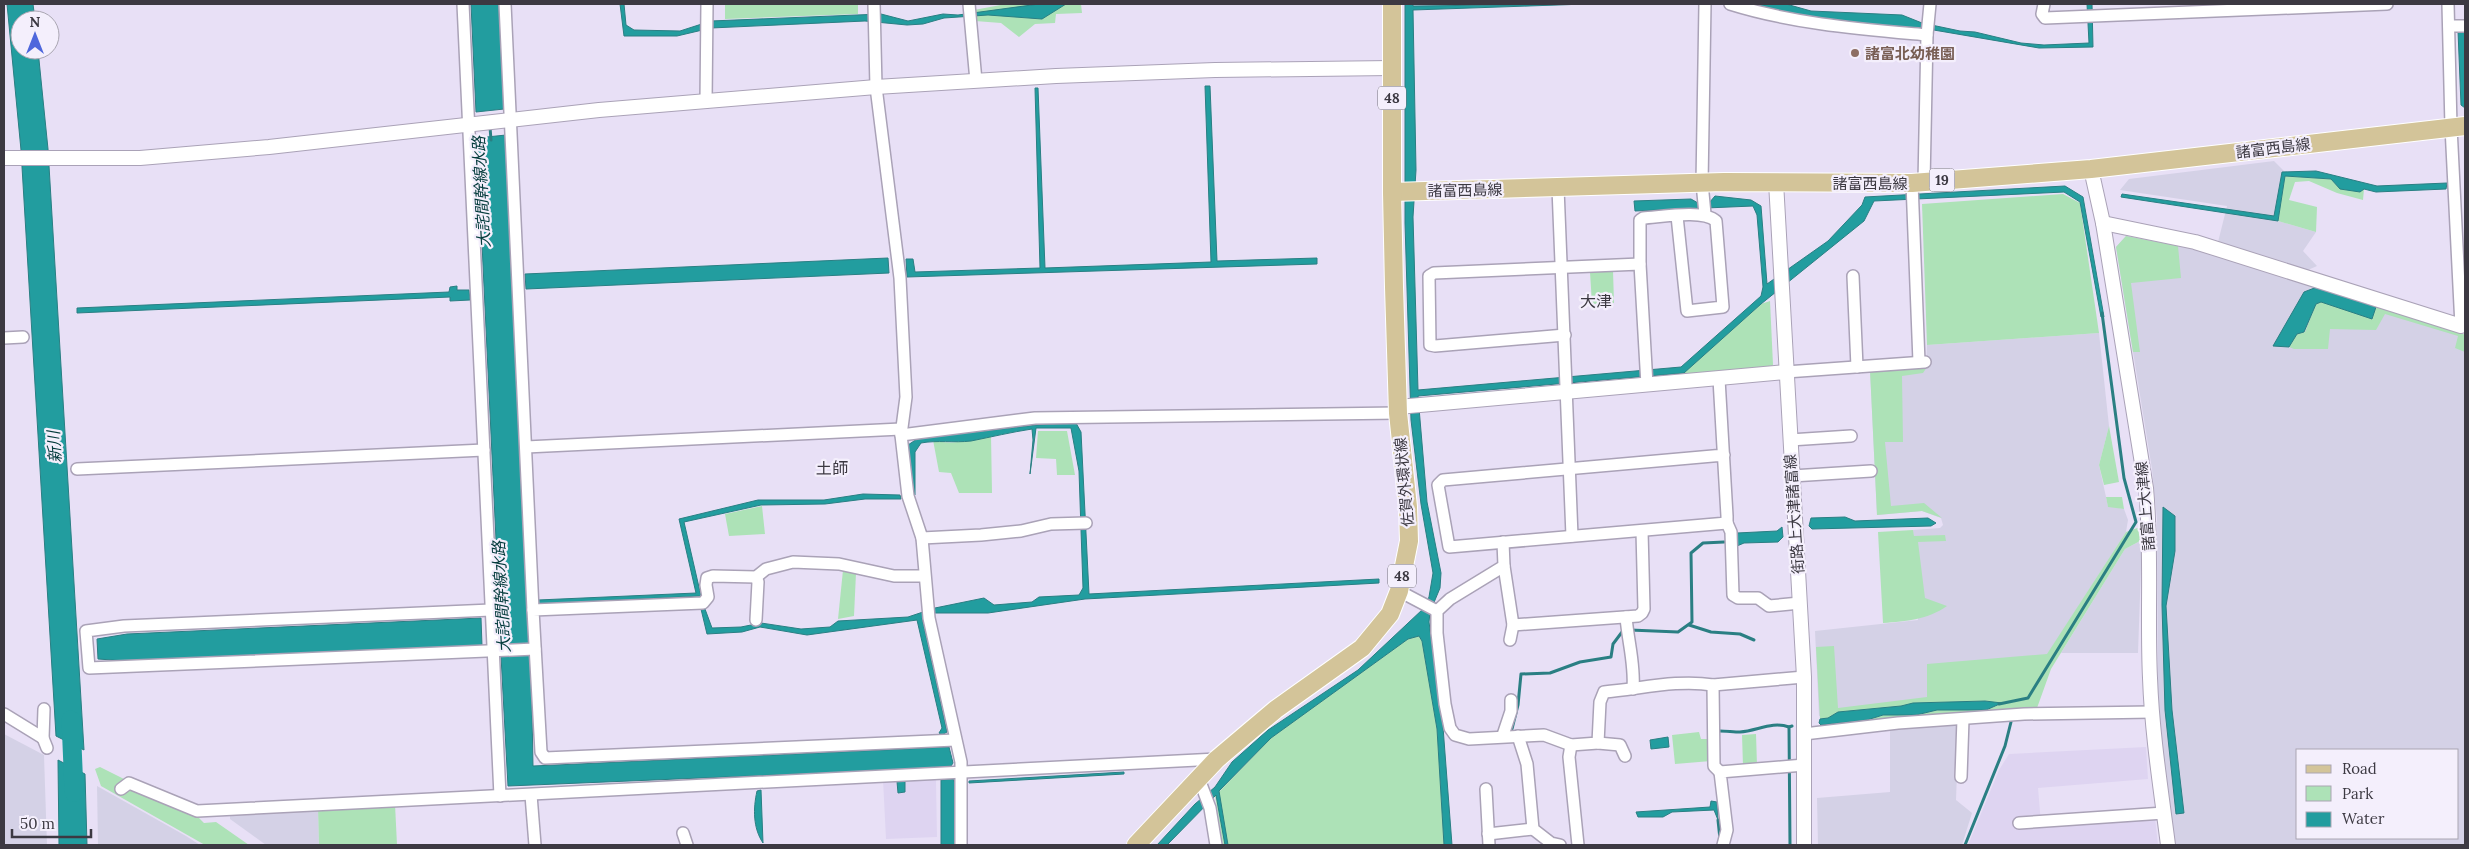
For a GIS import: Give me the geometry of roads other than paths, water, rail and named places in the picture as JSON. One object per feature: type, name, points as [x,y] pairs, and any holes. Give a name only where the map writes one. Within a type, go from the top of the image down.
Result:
[{"type":"main road","name":"佐賀外環状線","points":[[1136,845],[1202,785],[1217,758],[1275,710],[1362,648],[1390,614],[1399,591],[1409,541],[1401,409],[1404,192],[1392,68],[1392,4]]},
{"type":"main road","name":"諸富西島線","points":[[1404,192],[1558,188],[1703,191],[1776,182],[1916,190],[2458,126]]},
{"type":"street","points":[[464,4],[500,796]]},
{"type":"street","points":[[505,4],[497,122],[526,447],[541,752],[545,758],[955,740]]},
{"type":"street","points":[[706,102],[707,4]]},
{"type":"street","points":[[1705,4],[1703,191],[1706,214]]},
{"type":"street","points":[[1730,4],[1755,12],[1821,25],[1928,29]]},
{"type":"street","points":[[526,447],[901,432],[1035,418],[1401,409],[1567,384],[1646,377],[1719,379],[1922,362],[1916,190],[1930,4]]},
{"type":"street","points":[[2044,4],[2042,14],[2045,18],[2387,4]]},
{"type":"street","points":[[2102,223],[2195,242],[2464,327],[2458,126],[2448,4]]},
{"type":"street","points":[[970,12],[976,81]]},
{"type":"street","points":[[874,14],[876,87],[900,278],[906,396],[901,432],[908,496],[922,538],[928,614],[961,772],[961,845]]},
{"type":"street","points":[[2449,26],[2465,26]]},
{"type":"street","points":[[7,157],[140,158],[269,147],[599,110],[876,87],[1215,70],[1392,68]]},
{"type":"street","name":"諸富上大津線","points":[[2092,169],[2146,488],[2150,531],[2149,647],[2152,712],[2168,845]]},
{"type":"street","name":"街路上大津諸富線","points":[[1776,182],[1804,677],[1804,734],[1794,766],[1804,845]]},
{"type":"street","points":[[1558,188],[1572,536]]},
{"type":"street","points":[[1646,377],[1640,264],[1640,220],[1677,216],[1706,214],[1716,221],[1723,307],[1687,311],[1677,216]]},
{"type":"street","points":[[1565,335],[1435,346],[1429,341],[1429,276],[1434,273],[1640,264]]},
{"type":"street","points":[[1853,276],[1857,367]]},
{"type":"street","points":[[4,338],[23,337]]},
{"type":"street","points":[[1719,379],[1727,523],[1731,532],[1733,595],[1738,598],[1758,598],[1769,606],[1800,603]]},
{"type":"street","points":[[1790,440],[1851,436]]},
{"type":"street","points":[[77,469],[484,450]]},
{"type":"street","points":[[1724,455],[1443,480],[1438,485],[1449,547],[1727,523]]},
{"type":"street","points":[[1792,476],[1872,471]]},
{"type":"street","points":[[922,538],[981,535],[1021,531],[1051,524],[1083,523]]},
{"type":"street","points":[[1512,625],[1638,616],[1642,614],[1644,609],[1642,530]]},
{"type":"street","points":[[1502,542],[1512,625],[1510,640]]},
{"type":"street","points":[[533,610],[703,603],[708,597],[706,585],[708,578],[713,576],[756,577],[773,566],[793,562],[839,564],[894,576],[924,576]]},
{"type":"street","points":[[1504,566],[1450,599],[1437,610],[1437,633],[1445,704],[1450,728],[1455,734],[1469,738],[1503,735],[1544,735],[1571,745],[1598,743],[1620,745],[1625,756]]},
{"type":"street","points":[[756,577],[758,582],[756,620]]},
{"type":"street","points":[[1399,591],[1437,610]]},
{"type":"street","points":[[491,610],[124,626],[86,631],[88,668],[535,649]]},
{"type":"street","points":[[1626,617],[1628,647],[1635,666],[1633,689]]},
{"type":"street","points":[[1598,743],[1600,702],[1604,692],[1658,685],[1702,683],[1713,685],[1804,677]]},
{"type":"street","points":[[1713,685],[1714,766],[1720,772],[1726,830],[1723,845]]},
{"type":"street","points":[[1503,735],[1511,711],[1511,700]]},
{"type":"street","points":[[4,714],[45,743],[44,709]]},
{"type":"street","points":[[1804,734],[1962,718],[2024,714],[2152,712]]},
{"type":"street","points":[[1961,777],[1962,718]]},
{"type":"street","points":[[1518,736],[1527,764],[1533,829],[1551,843],[1560,845]]},
{"type":"street","points":[[1571,745],[1569,757],[1578,845]]},
{"type":"street","points":[[121,789],[129,782],[197,811],[1217,758]]},
{"type":"street","points":[[1720,772],[1794,766]]},
{"type":"street","points":[[1202,785],[1210,808],[1216,845]]},
{"type":"street","points":[[1486,789],[1488,840],[1533,829]]},
{"type":"street","points":[[531,795],[535,845]]},
{"type":"street","points":[[2019,823],[2164,812]]},
{"type":"street","points":[[683,833],[687,845]]},
{"type":"water","points":[[7,4],[33,4],[34,10],[10,10],[10,35]]},
{"type":"water","points":[[471,4],[499,4],[504,109],[476,112]]},
{"type":"water","points":[[620,4],[624,4],[626,25],[634,30],[680,31],[711,21],[881,14],[908,21],[943,14],[958,15],[1039,4],[1066,4],[1042,19],[988,15],[944,18],[923,24],[907,25],[865,21],[711,28],[677,36],[624,36]]},
{"type":"water","points":[[1405,4],[1413,4],[1413,6],[1586,4],[1413,10],[1416,170],[1413,217],[1418,390],[1681,367],[1761,296],[1763,287],[1757,215],[1753,206],[1635,211],[1634,201],[1691,199],[1698,203],[1709,203],[1715,196],[1751,200],[1761,206],[1767,284],[1828,241],[1862,205],[1865,197],[2065,186],[2083,197],[2104,317],[2101,317],[2080,202],[2064,192],[1874,201],[1864,221],[1761,304],[1684,373],[1418,396],[1427,502],[1441,573],[1440,588],[1430,612],[1429,622],[1443,727],[1452,845],[1444,845],[1437,729],[1422,641],[1419,636],[1408,639],[1271,738],[1219,791],[1228,845],[1225,845],[1216,795],[1167,845],[1157,845],[1195,804],[1215,787],[1232,762],[1268,730],[1358,670],[1423,609],[1429,597],[1433,573],[1421,504],[1411,420],[1405,223]]},
{"type":"water","points":[[1745,4],[1786,4],[1811,11],[1902,15],[1922,23],[1960,31],[1975,32],[2021,43],[2044,45],[2089,43],[2087,4],[2092,4],[2093,47],[2039,48],[1922,28],[1911,29],[1835,22]]},
{"type":"water","points":[[2465,30],[2465,108],[2461,105],[2458,31]]},
{"type":"water","points":[[12,60],[39,60],[48,149],[84,750],[56,736],[21,150]]},
{"type":"water","points":[[1205,86],[1210,86],[1217,261],[1317,258],[1317,264],[907,277],[906,259],[913,259],[915,272],[1040,268],[1035,88],[1038,88],[1045,268],[1211,262]]},
{"type":"water","points":[[506,135],[530,644],[501,645],[477,138]]},
{"type":"water","points":[[2316,171],[2377,186],[2447,183],[2446,189],[2376,192],[2364,189],[2360,192],[2340,189],[2331,179],[2285,176],[2278,221],[2121,197],[2122,194],[2274,216],[2282,172]]},
{"type":"water","points":[[888,258],[889,273],[526,289],[525,274]]},
{"type":"water","points":[[457,286],[457,290],[469,290],[470,300],[450,301],[450,297],[77,313],[77,308],[449,292],[450,287]]},
{"type":"water","points":[[2317,287],[2376,307],[2372,319],[2321,302],[2316,304],[2304,332],[2297,334],[2289,347],[2273,346],[2304,292]]},
{"type":"water","points":[[1076,423],[1081,432],[1089,594],[1379,579],[1379,583],[1085,599],[988,613],[935,613],[922,618],[947,732],[942,735],[939,733],[942,728],[917,620],[807,635],[760,627],[742,632],[707,634],[701,609],[705,609],[712,628],[741,627],[761,623],[801,629],[830,627],[838,621],[908,617],[935,608],[984,598],[994,605],[1032,602],[1039,597],[1079,595],[1083,588],[1079,471],[1071,428],[1036,428],[1030,474],[1032,429],[971,441],[921,443],[915,452],[915,495],[913,497],[908,445],[917,439],[1037,425]]},
{"type":"water","points":[[863,494],[900,495],[901,499],[865,499],[825,504],[761,505],[684,522],[701,596],[538,604],[538,600],[696,593],[679,519],[758,500],[824,500]]},
{"type":"water","points":[[2163,507],[2175,516],[2175,551],[2166,606],[2172,710],[2184,813],[2176,814],[2165,710],[2162,605]]},
{"type":"water","points":[[1845,517],[1855,521],[1928,518],[1936,523],[1931,526],[1812,529],[1809,526],[1811,518]]},
{"type":"water","points":[[1782,527],[1783,537],[1778,542],[1744,543],[1737,546],[1737,533],[1777,531]]},
{"type":"water","points":[[481,618],[482,646],[126,661],[98,659],[97,639],[127,634]]},
{"type":"water","points":[[529,655],[531,659],[533,766],[949,747],[953,763],[951,766],[905,770],[905,792],[898,793],[896,770],[508,786],[501,656]]},
{"type":"water","points":[[1985,701],[2002,703],[1986,710],[1937,710],[1916,715],[1883,715],[1867,720],[1821,725],[1819,723],[1820,719],[1828,718],[1838,712],[1901,706],[1913,703]]},
{"type":"water","points":[[1668,737],[1669,747],[1651,749],[1650,740]]},
{"type":"water","points":[[58,760],[85,774],[87,845],[59,845]]},
{"type":"water","points":[[1124,772],[1124,774],[969,783],[969,781]]},
{"type":"water","points":[[953,779],[955,783],[955,845],[941,845],[941,780]]},
{"type":"water","points":[[761,790],[763,843],[757,831],[755,818],[757,791]]},
{"type":"water","points":[[1711,801],[1717,802],[1718,820],[1714,810],[1672,812],[1663,817],[1638,817],[1636,812],[1710,807]]},
{"type":"waterway","name":"大詫間幹線水路","points":[[490,127],[491,140]]},
{"type":"waterway","points":[[1999,704],[2028,698],[2136,522],[2124,478],[2102,313]]},
{"type":"waterway","points":[[1630,630],[1678,632],[1692,622],[1691,553],[1703,543],[1724,542]]},
{"type":"waterway","points":[[1689,625],[1711,632],[1740,634],[1754,640]]},
{"type":"waterway","points":[[1512,729],[1518,705],[1521,674],[1550,673],[1580,662],[1611,657],[1613,644],[1622,632]]},
{"type":"waterway","name":"新川","points":[[71,720],[74,792]]},
{"type":"waterway","points":[[1965,845],[2005,746],[2011,722]]},
{"type":"waterway","points":[[1720,731],[1740,732],[1777,725],[1789,727]]},
{"type":"waterway","points":[[1790,845],[1789,727],[1792,726]]},
{"type":"waterway","points":[[1718,820],[1720,839]]},
{"type":"place","name":"諸富北幼稚園","points":[[1855,53]]},
{"type":"district","name":"大津","points":[[1596,301]]},
{"type":"district","name":"土師","points":[[832,468]]}]
